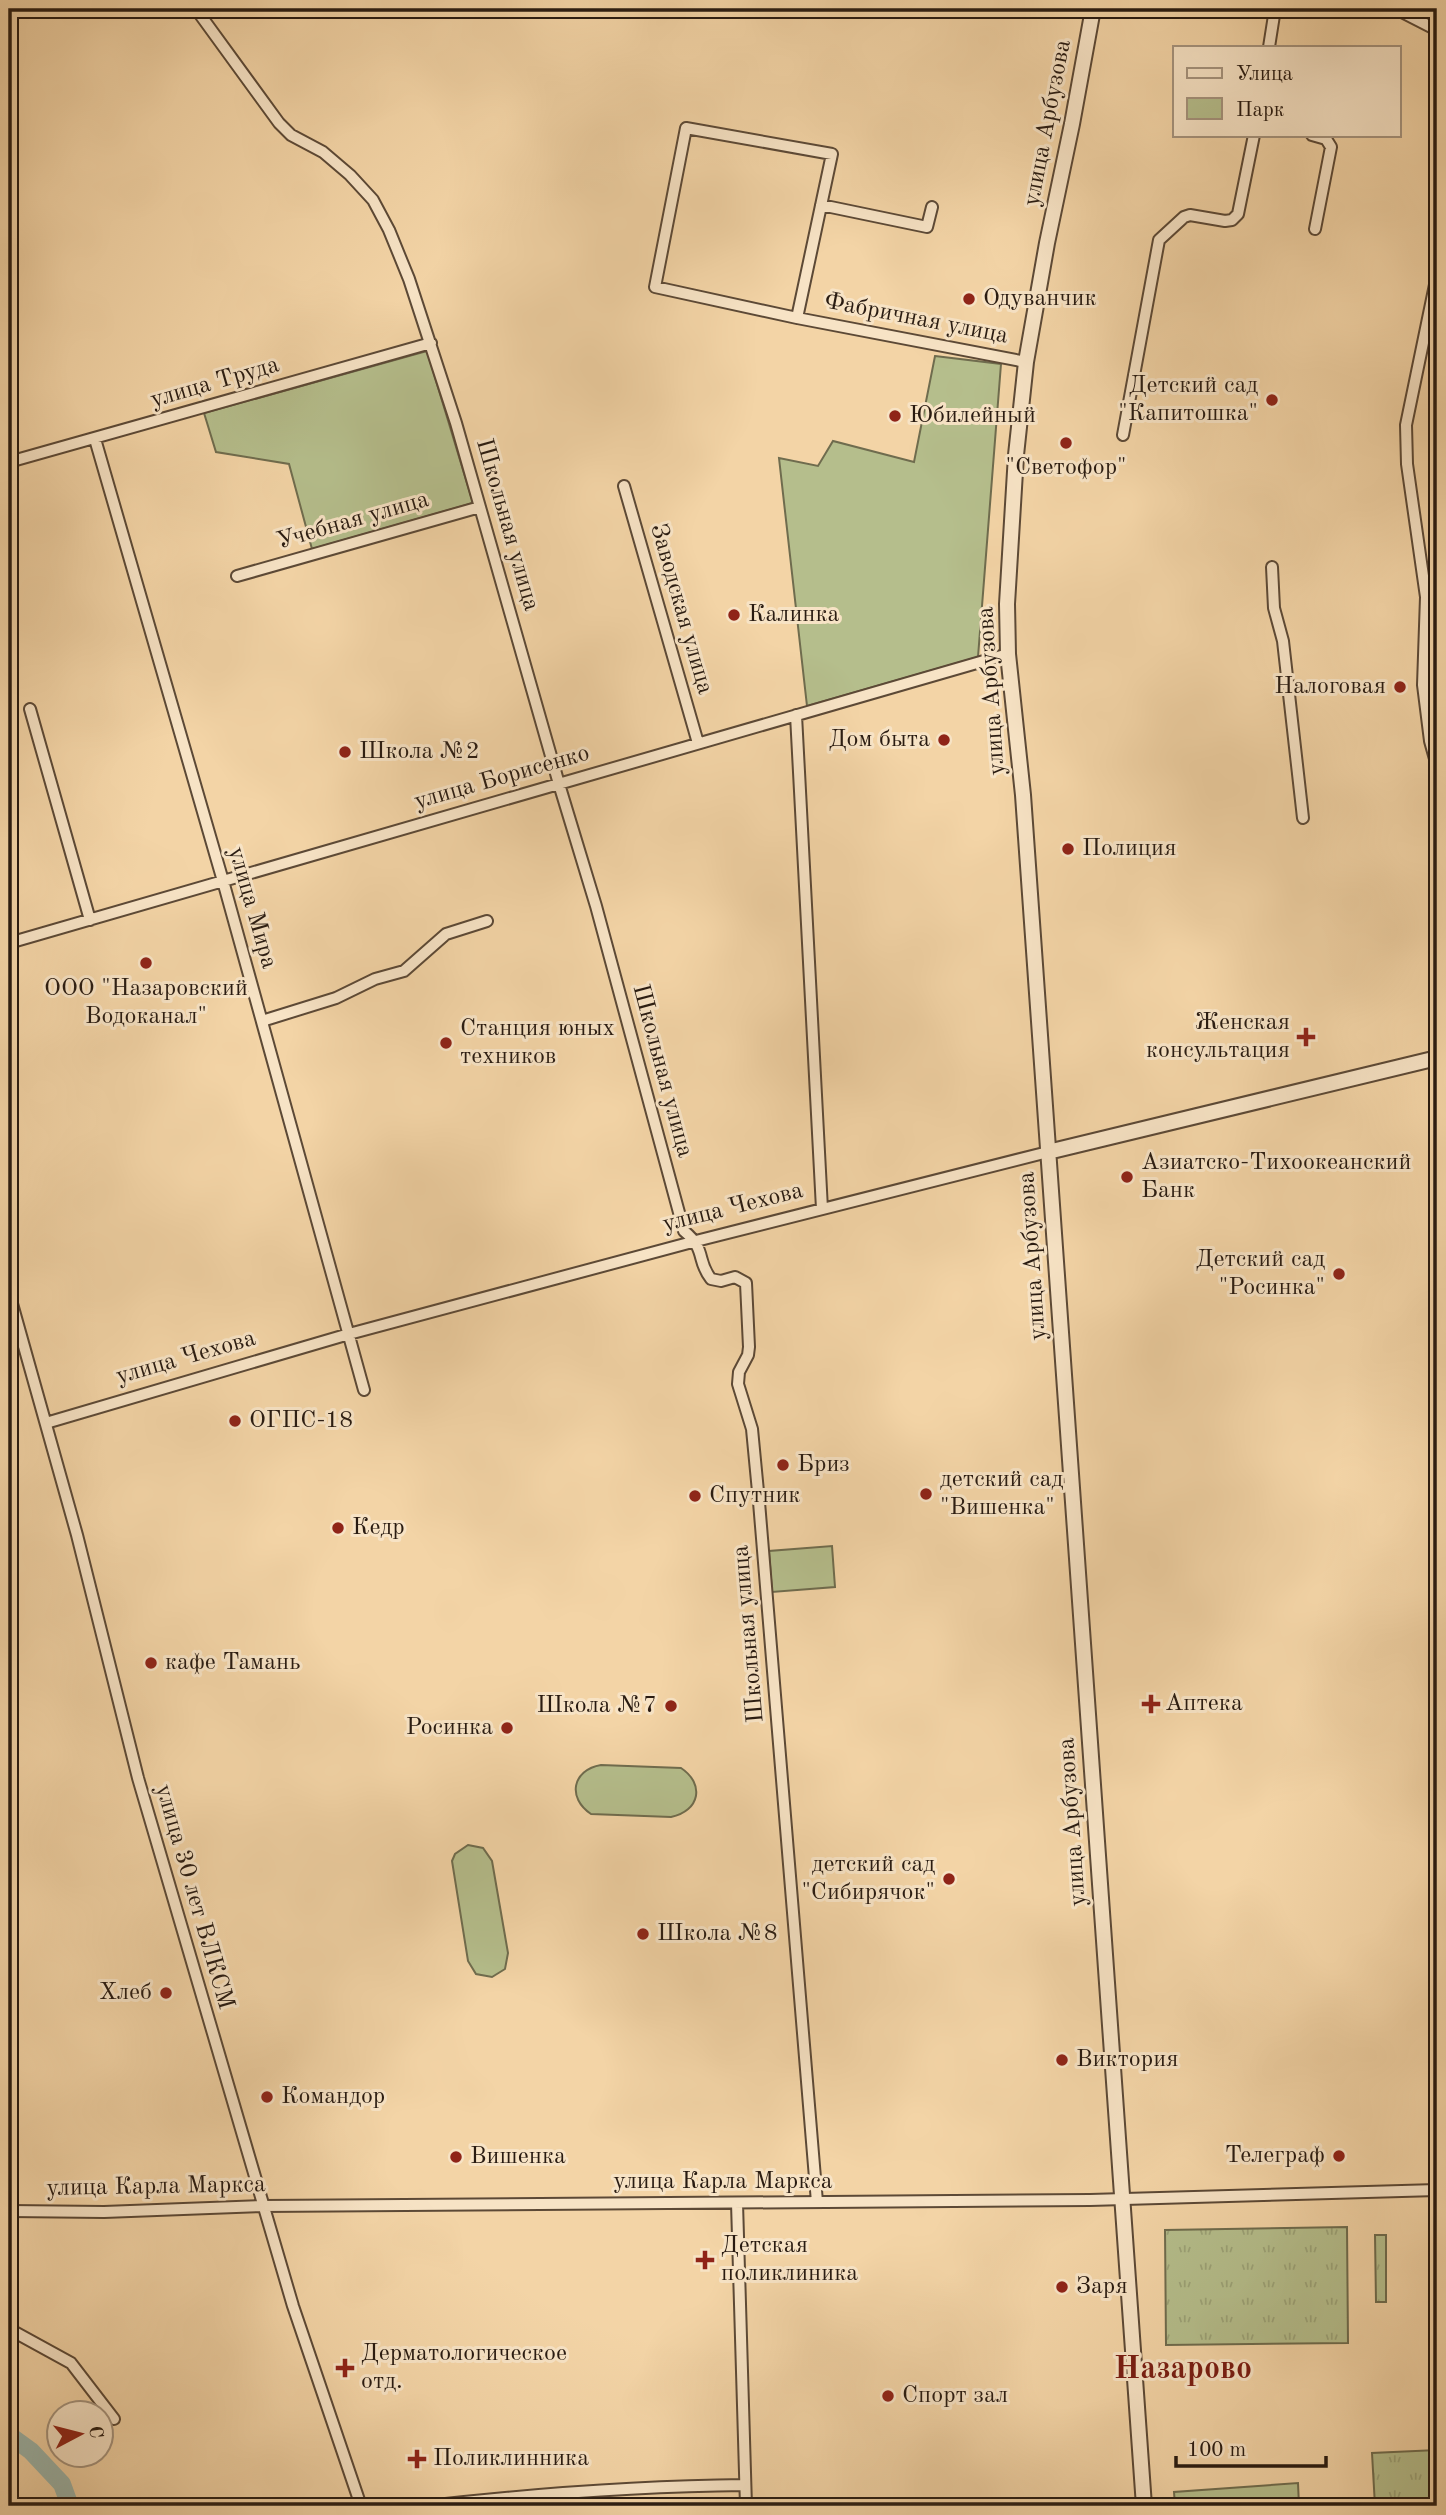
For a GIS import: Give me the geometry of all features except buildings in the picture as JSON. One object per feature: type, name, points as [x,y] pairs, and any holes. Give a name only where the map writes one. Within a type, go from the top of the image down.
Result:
[{"type":"street","name":"Школьная улица","points":[[196,9],[279,123],[291,135],[323,152],[350,175],[373,200],[389,230],[431,343],[480,507],[596,906],[684,1231],[696,1241],[705,1271],[711,1279],[735,1277],[746,1283],[749,1347],[739,1372],[738,1384],[752,1429],[817,2202]]},
{"type":"street","name":"улица Арбузова","points":[[1093,9],[1026,362],[1011,530],[1007,604],[1008,654],[1023,795],[1144,2506]]},
{"type":"street","points":[[1269,46],[1275,9]]},
{"type":"street","points":[[1396,9],[1437,30]]},
{"type":"street","name":"Фабричная улица","points":[[797,318],[832,154],[686,128],[655,287],[797,318],[1026,362]]},
{"type":"street","points":[[1123,435],[1159,240],[1184,217],[1190,215],[1232,220],[1238,214],[1254,136]]},
{"type":"street","points":[[1315,229],[1331,147],[1326,139],[1316,136]]},
{"type":"street","points":[[821,205],[927,227],[932,207]]},
{"type":"street","points":[[1437,275],[1406,425],[1407,464],[1426,597],[1423,685],[1430,741],[1437,766]]},
{"type":"street","name":"улица Труда","points":[[9,463],[431,343]]},
{"type":"street","name":"улица Мира","points":[[95,439],[223,881],[364,1390]]},
{"type":"street","name":"Заводская улица","points":[[624,486],[698,743]]},
{"type":"street","name":"Учебная улица","points":[[237,576],[480,507]]},
{"type":"street","points":[[1272,566],[1274,608],[1283,641],[1303,818]]},
{"type":"street","name":"улица Борисенко","points":[[9,943],[1008,654]]},
{"type":"street","points":[[30,709],[90,920]]},
{"type":"street","points":[[796,715],[822,1209]]},
{"type":"street","points":[[262,1021],[336,998],[375,979],[404,971],[446,934],[487,921]]},
{"type":"street","name":"улица Чехова","points":[[46,1423],[349,1334],[696,1241],[1437,1058]]},
{"type":"street","name":"улица 30 лет ВЛКСМ","points":[[9,1293],[77,1535],[138,1778],[262,2206],[361,2506]]},
{"type":"street","name":"улица Карла Маркса","points":[[9,2211],[104,2212],[262,2206],[1122,2199],[1437,2190]]},
{"type":"street","points":[[737,2203],[746,2506]]},
{"type":"street","points":[[9,2329],[71,2363],[99,2400]]},
{"type":"street","points":[[427,2506],[633,2487],[745,2485]]},
{"type":"green space","points":[[427,351],[473,503],[312,549],[289,464],[216,452],[204,413]]},
{"type":"green space","points":[[935,356],[1001,364],[978,657],[807,706],[779,458],[818,466],[833,441],[914,462]]},
{"type":"green space","points":[[832,1546],[835,1587],[772,1592],[769,1551]]},
{"type":"green space","points":[[601,1765],[681,1768],[694,1782],[696,1796],[688,1809],[671,1817],[591,1814],[578,1800],[576,1785],[584,1773]]},
{"type":"green space","points":[[468,1845],[483,1848],[492,1861],[508,1953],[505,1969],[492,1977],[476,1974],[468,1961],[452,1861],[455,1854]]},
{"type":"green space","points":[[1347,2227],[1348,2343],[1166,2345],[1165,2230]]},
{"type":"green space","points":[[1375,2235],[1386,2235],[1386,2302],[1376,2302]]},
{"type":"green space","points":[[1437,2450],[1437,2506],[1375,2506],[1372,2453]]},
{"type":"green space","points":[[1298,2483],[1299,2506],[1175,2506],[1174,2492]]},
{"type":"waterway","points":[[9,2435],[31,2451],[62,2484],[70,2506]]},
{"type":"place","name":"Одуванчик","points":[[969,299]]},
{"type":"place","name":"Детский сад \"Капитошка\"","points":[[1272,400]]},
{"type":"place","name":"Юбилейный","points":[[895,416]]},
{"type":"place","name":"\"Светофор\"","points":[[1066,443]]},
{"type":"place","name":"Калинка","points":[[734,615]]},
{"type":"place","name":"Налоговая","points":[[1400,687]]},
{"type":"place","name":"Дом быта","points":[[944,740]]},
{"type":"place","name":"Школа №2","points":[[345,752]]},
{"type":"place","name":"Полиция","points":[[1068,849]]},
{"type":"place","name":"ООО \"Назаровский Водоканал\"","points":[[146,963]]},
{"type":"place","name":"Женская консультация","points":[[1306,1037]]},
{"type":"place","name":"Станция юных техников","points":[[446,1043]]},
{"type":"place","name":"Азиатско-Тихоокеанский Банк","points":[[1127,1177]]},
{"type":"place","name":"Детский сад \"Росинка\"","points":[[1339,1274]]},
{"type":"place","name":"ОГПС-18","points":[[235,1421]]},
{"type":"place","name":"Бриз","points":[[783,1465]]},
{"type":"place","name":"детский сад \"Вишенка\"","points":[[926,1494]]},
{"type":"place","name":"Спутник","points":[[695,1496]]},
{"type":"place","name":"Кедр","points":[[338,1528]]},
{"type":"place","name":"кафе Тамань","points":[[151,1663]]},
{"type":"place","name":"Аптека","points":[[1151,1704]]},
{"type":"place","name":"Школа №7","points":[[671,1706]]},
{"type":"place","name":"Росинка","points":[[507,1728]]},
{"type":"place","name":"детский сад \"Сибирячок\"","points":[[949,1879]]},
{"type":"place","name":"Школа №8","points":[[643,1934]]},
{"type":"place","name":"Хлеб","points":[[166,1993]]},
{"type":"place","name":"Виктория","points":[[1062,2060]]},
{"type":"place","name":"Командор","points":[[267,2097]]},
{"type":"place","name":"Телеграф","points":[[1339,2156]]},
{"type":"place","name":"Вишенка","points":[[456,2157]]},
{"type":"place","name":"Детская поликлиника","points":[[705,2260]]},
{"type":"place","name":"Заря","points":[[1062,2287]]},
{"type":"place","name":"Дерматологическое отд.","points":[[345,2368]]},
{"type":"place","name":"Спорт зал","points":[[888,2396]]},
{"type":"place","name":"Поликлинника","points":[[417,2459]]},
{"type":"district","name":"Назарово","points":[[1183,2370]]}]
